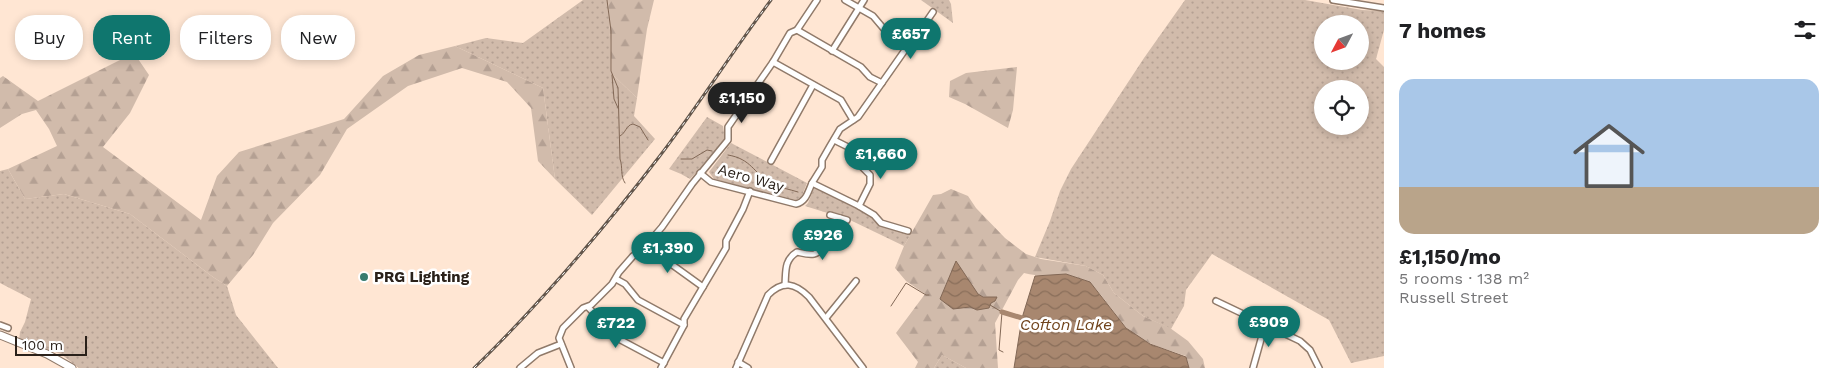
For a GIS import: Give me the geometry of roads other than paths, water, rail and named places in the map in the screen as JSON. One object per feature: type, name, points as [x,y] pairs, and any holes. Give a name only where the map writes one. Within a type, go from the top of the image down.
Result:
[{"type":"main road","points":[[0,335],[47,354],[72,368]]},
{"type":"street","points":[[572,368],[559,338],[563,328],[583,308],[588,307],[616,279],[619,272],[633,256],[644,248],[673,212],[700,173],[728,140],[728,127],[773,62],[790,33],[797,30],[817,0]]},
{"type":"street","points":[[845,0],[873,16],[884,29],[904,44],[911,44],[933,12]]},
{"type":"street","points":[[832,51],[864,0]]},
{"type":"street","points":[[1333,0],[1384,8]]},
{"type":"street","points":[[797,30],[861,67],[870,77],[882,83]]},
{"type":"street","points":[[904,44],[904,54],[858,116],[843,126],[822,160],[822,167],[812,183],[859,206],[874,215],[881,223],[908,231]]},
{"type":"street","points":[[773,62],[841,100],[853,120]]},
{"type":"street","points":[[771,161],[813,85]]},
{"type":"street","points":[[834,140],[848,147],[858,163],[870,175],[870,184],[859,206]]},
{"type":"street","name":"Aero Way","points":[[700,173],[712,182],[796,204],[804,200],[812,183]]},
{"type":"street","points":[[588,307],[617,338],[662,366],[684,325],[684,319],[726,248],[726,241],[750,191]]},
{"type":"street","points":[[830,215],[847,220]]},
{"type":"street","points":[[785,285],[786,264],[790,257],[797,252],[816,254],[838,227],[840,218]]},
{"type":"street","points":[[644,248],[660,256],[703,287]]},
{"type":"street","points":[[616,279],[625,284],[638,300],[684,325]]},
{"type":"street","points":[[826,318],[856,281]]},
{"type":"street","points":[[736,368],[765,302],[774,289],[785,285],[802,290],[826,318],[863,368]]},
{"type":"street","points":[[1216,300],[1300,341],[1306,345],[1319,368]]},
{"type":"street","points":[[0,324],[8,328]]},
{"type":"street","points":[[1253,368],[1265,325]]},
{"type":"street","points":[[520,368],[538,353],[561,344]]},
{"type":"street","points":[[738,362],[748,368]]},
{"type":"water","points":[[956,261],[978,294],[983,297],[997,297],[989,308],[977,310],[970,307],[953,309],[940,299]]},
{"type":"water","name":"Cofton Lake","points":[[1066,274],[1090,282],[1126,328],[1150,344],[1186,357],[1189,368],[1014,368],[1022,318],[1035,276]]},
{"type":"waterway","points":[[607,0],[611,31],[611,71],[618,88],[620,159],[625,183]]},
{"type":"waterway","points":[[612,75],[614,99],[618,108]]},
{"type":"waterway","points":[[620,136],[633,124],[640,127],[648,140]]},
{"type":"waterway","points":[[681,159],[692,159],[707,150],[712,151]]},
{"type":"waterway","points":[[728,155],[747,163],[774,185],[798,192]]},
{"type":"waterway","points":[[891,306],[906,283],[929,295]]},
{"type":"waterway","points":[[990,305],[1002,312],[999,350],[1003,352]]},
{"type":"waterway","points":[[1002,312],[1022,318]]},
{"type":"railway","points":[[474,368],[547,292],[615,212],[673,138],[771,0]]},
{"type":"place","name":"PRG Lighting","points":[[364,277]]}]
